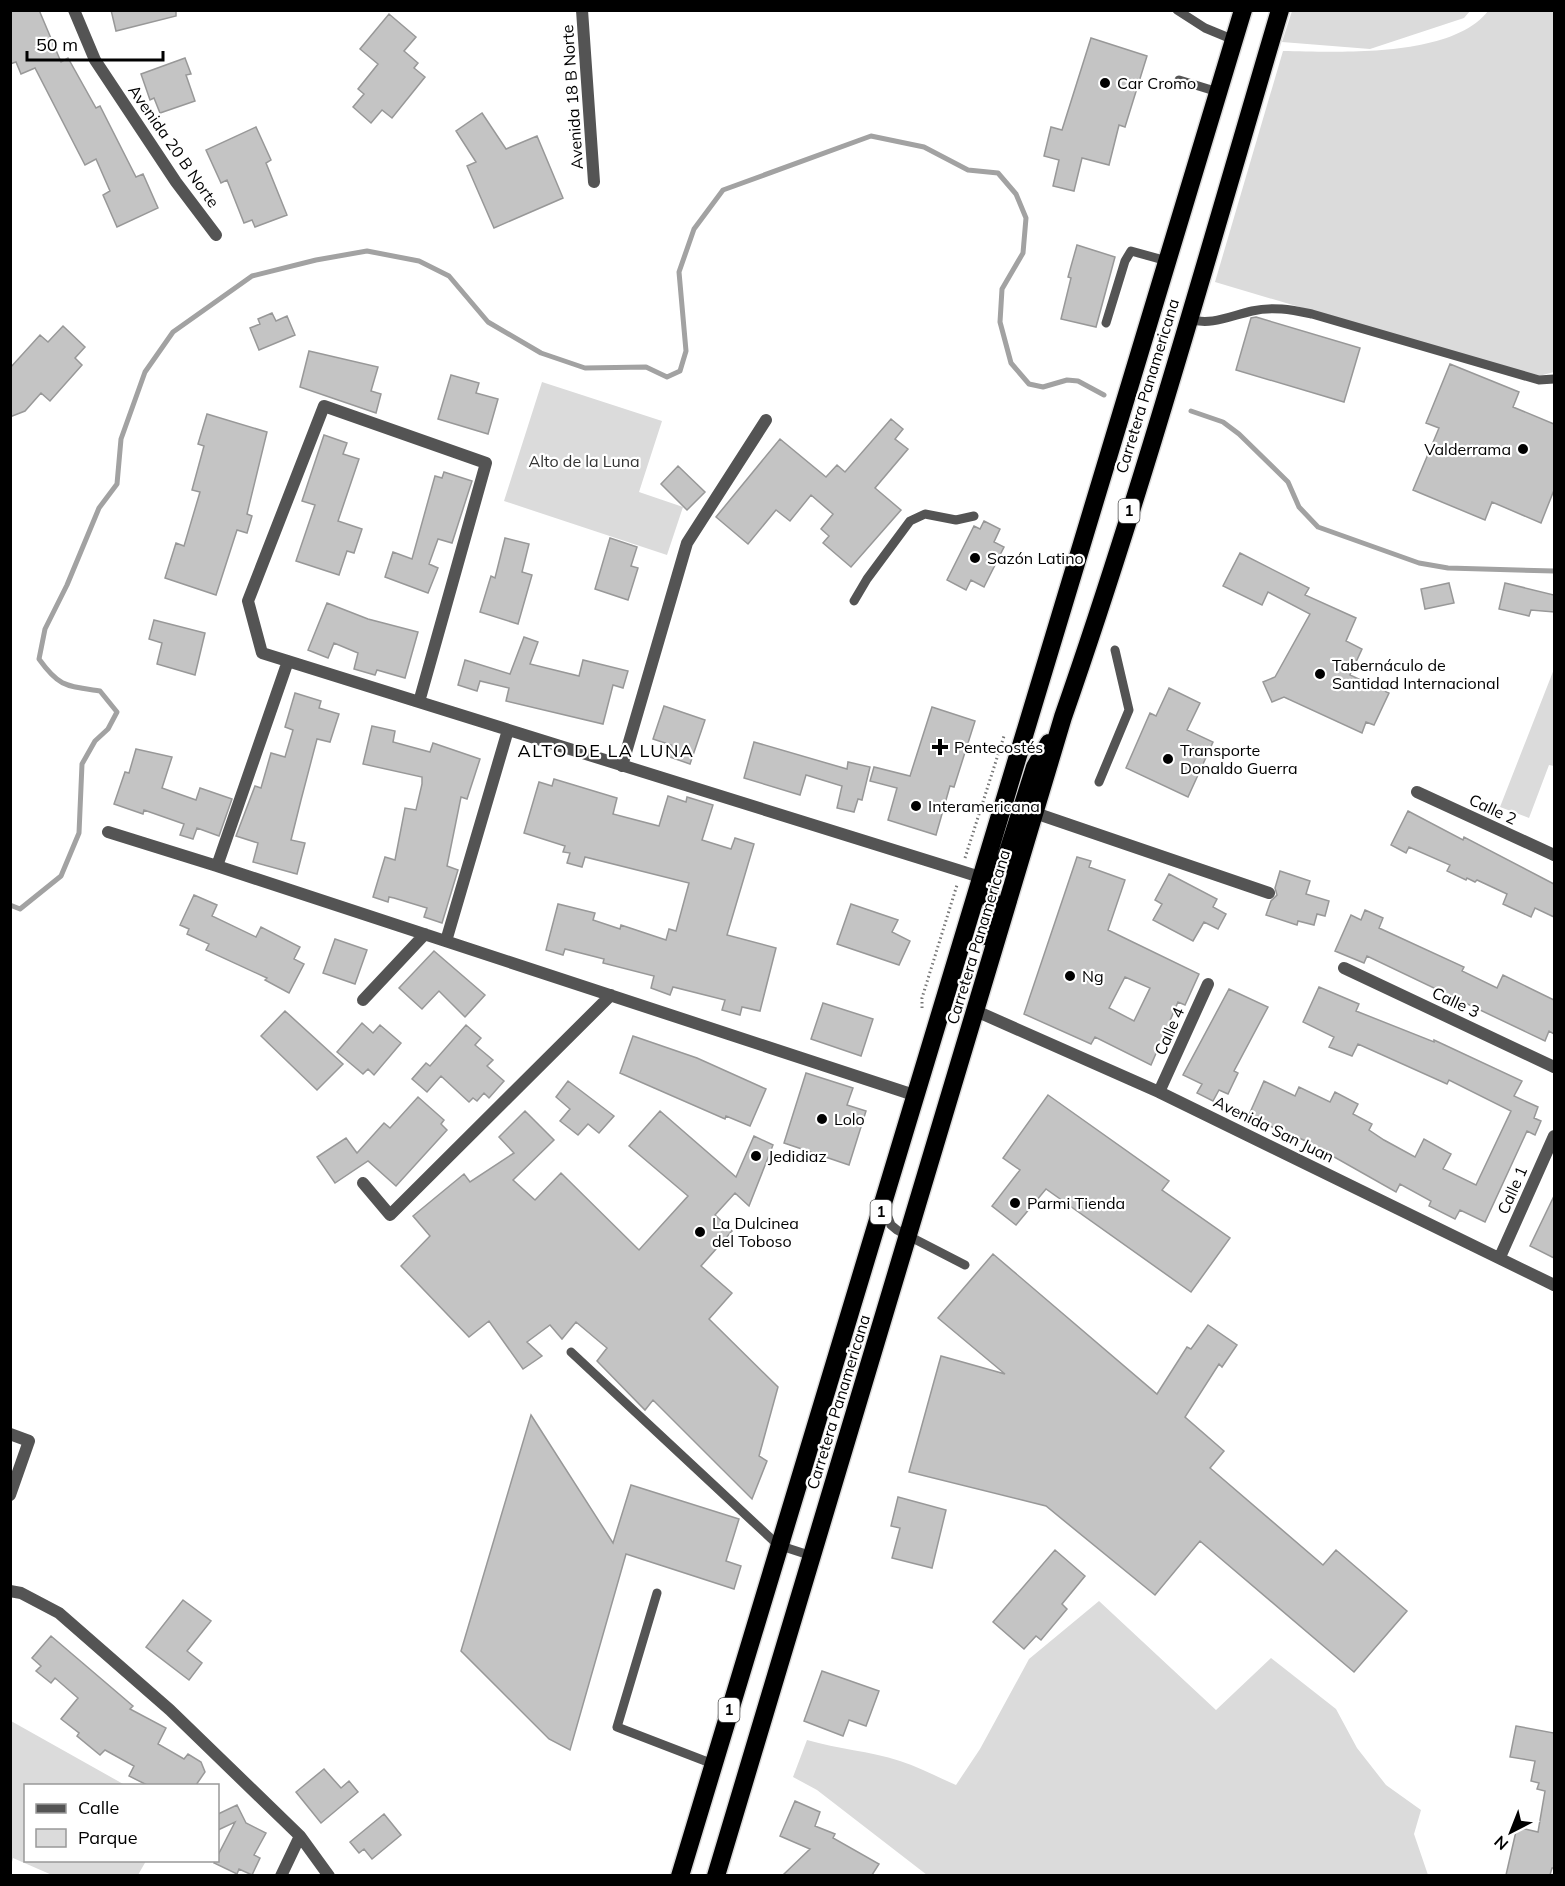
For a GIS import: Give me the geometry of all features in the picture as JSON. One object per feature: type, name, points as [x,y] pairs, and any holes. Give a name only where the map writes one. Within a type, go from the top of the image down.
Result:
[{"type":"highway","name":"Carretera Panamericana","points":[[680,1875],[778,1545],[983,878],[1243,10]]},
{"type":"highway","name":"Carretera Panamericana","points":[[716,1875],[1063,717],[1089,642],[1280,10]]},
{"type":"highway","points":[[983,986],[993,906],[991,895],[983,878],[1000,866],[1006,858],[1035,767],[1063,717]]},
{"type":"street","name":"Avenida 20 B Norte","points":[[74,10],[95,60],[176,182],[216,235]]},
{"type":"street","name":"Avenida 18 B Norte","points":[[582,10],[594,182]]},
{"type":"street","points":[[419,702],[486,463],[324,406],[248,601],[262,653],[622,766],[983,878]]},
{"type":"street","points":[[622,766],[687,543],[766,420]]},
{"type":"street","points":[[217,866],[288,661]]},
{"type":"street","points":[[446,941],[508,730]]},
{"type":"street","name":"Calle 2","points":[[1417,792],[1554,855]]},
{"type":"street","points":[[1035,813],[1269,893]]},
{"type":"street","points":[[108,832],[917,1096]]},
{"type":"street","points":[[363,1000],[425,934]]},
{"type":"street","name":"Calle 3","points":[[1344,968],[1554,1067]]},
{"type":"street","name":"Calle 4","points":[[1160,1092],[1208,984]]},
{"type":"street","points":[[363,1183],[390,1215],[611,995]]},
{"type":"street","name":"Avenida San Juan","points":[[976,1011],[1160,1092],[1554,1285]]},
{"type":"street","name":"Calle 1","points":[[1500,1257],[1554,1136]]},
{"type":"street","points":[[10,1434],[29,1441],[10,1495]]},
{"type":"street","points":[[10,1591],[21,1593],[59,1613],[170,1710],[300,1836],[329,1875]]},
{"type":"street","points":[[280,1875],[300,1836]]},
{"type":"lane","points":[[1178,10],[1205,28],[1234,40]]},
{"type":"lane","points":[[1179,80],[1218,93]]},
{"type":"lane","points":[[1106,323],[1125,261],[1131,251],[1167,261]]},
{"type":"lane","points":[[1188,319],[1200,322],[1227,319],[1253,311],[1281,308],[1312,314],[1539,380],[1554,379]]},
{"type":"lane","points":[[854,602],[867,579],[910,521],[925,514],[956,520],[974,516]]},
{"type":"lane","points":[[1099,782],[1129,710],[1115,650]]},
{"type":"lane","points":[[884,1205],[891,1225],[965,1265]]},
{"type":"lane","points":[[571,1353],[778,1545],[812,1556]]},
{"type":"lane","points":[[657,1593],[617,1727],[713,1764]]},
{"type":"green space","points":[[1292,10],[1470,11],[1464,18],[1370,49],[1282,42]]},
{"type":"green space","points":[[1488,11],[1554,11],[1554,372],[1535,377],[1215,282],[1283,51],[1363,51],[1422,45],[1449,37],[1471,26]]},
{"type":"green space","name":"Alto de la Luna","points":[[542,382],[662,421],[639,492],[683,507],[667,555],[504,501]]},
{"type":"green space","points":[[1554,669],[1554,766],[1549,765],[1529,818],[1500,807]]},
{"type":"green space","points":[[1099,1601],[1216,1710],[1271,1658],[1336,1709],[1357,1748],[1386,1785],[1421,1810],[1414,1834],[1428,1875],[927,1875],[817,1790],[793,1777],[807,1740],[900,1761],[956,1785],[980,1749],[1029,1659]]},
{"type":"green space","points":[[11,1721],[123,1784],[24,1784],[24,1862],[145,1862],[138,1875],[52,1875],[13,1858],[11,1866]]},
{"type":"building","points":[[10,10],[39,10],[61,62],[68,58],[96,108],[100,106],[136,177],[143,174],[158,208],[117,227],[103,195],[110,191],[96,159],[85,165],[35,68],[21,74],[16,62],[10,64]]},
{"type":"building","points":[[111,10],[176,10],[176,16],[116,31]]},
{"type":"building","points":[[389,14],[416,37],[404,51],[418,63],[414,68],[425,77],[392,118],[382,110],[371,123],[353,107],[364,94],[358,89],[378,64],[360,49]]},
{"type":"building","points":[[1091,38],[1147,56],[1125,127],[1119,125],[1109,165],[1082,158],[1074,191],[1053,186],[1059,160],[1044,156],[1051,127],[1062,130]]},
{"type":"building","points":[[185,58],[191,74],[186,75],[195,101],[160,113],[154,98],[150,100],[141,74]]},
{"type":"building","points":[[482,113],[506,149],[537,136],[563,198],[494,228],[467,166],[476,162],[456,131]]},
{"type":"building","points":[[256,127],[271,160],[266,163],[287,215],[255,227],[252,220],[244,223],[227,180],[221,183],[206,150]]},
{"type":"building","points":[[1077,245],[1115,257],[1096,327],[1061,319],[1071,278],[1068,277]]},
{"type":"building","points":[[272,313],[276,321],[287,316],[295,335],[259,350],[250,328],[260,324],[258,319]]},
{"type":"building","points":[[1256,317],[1360,348],[1344,402],[1236,370],[1251,318]]},
{"type":"building","points":[[63,326],[85,347],[75,358],[82,365],[50,401],[41,393],[25,411],[10,417],[10,368],[40,335],[48,342]]},
{"type":"building","points":[[309,351],[378,367],[371,391],[381,394],[376,413],[300,387]]},
{"type":"building","points":[[1450,364],[1519,392],[1513,407],[1554,424],[1554,490],[1541,523],[1492,502],[1485,520],[1413,490],[1439,428],[1426,423]]},
{"type":"building","points":[[451,375],[479,383],[476,393],[498,399],[488,434],[438,419]]},
{"type":"building","points":[[207,414],[267,432],[247,514],[252,516],[247,533],[237,530],[216,595],[165,578],[176,543],[184,546],[200,492],[192,490],[204,446],[198,444]]},
{"type":"building","points":[[891,419],[903,429],[895,439],[908,449],[875,488],[901,510],[851,567],[823,543],[829,536],[821,529],[833,514],[811,495],[790,521],[776,510],[748,544],[716,517],[780,439],[826,477],[837,465],[845,472]]},
{"type":"building","points":[[324,435],[347,443],[343,454],[359,459],[338,521],[362,529],[354,553],[347,551],[339,575],[296,561],[315,505],[302,501]]},
{"type":"building","points":[[678,466],[705,492],[687,510],[661,484]]},
{"type":"building","points":[[444,472],[472,481],[452,543],[438,539],[429,564],[438,568],[428,593],[385,577],[393,552],[412,559],[435,476],[442,478]]},
{"type":"building","points":[[984,521],[1000,529],[994,542],[1004,547],[984,587],[971,580],[966,590],[947,580],[974,526],[980,529]]},
{"type":"building","points":[[505,538],[529,544],[522,572],[532,575],[518,624],[480,612],[491,576],[495,578]]},
{"type":"building","points":[[610,538],[637,547],[631,566],[638,568],[628,600],[595,589]]},
{"type":"building","points":[[1240,553],[1309,588],[1305,595],[1356,618],[1346,641],[1362,649],[1350,675],[1389,693],[1374,725],[1366,722],[1362,733],[1284,697],[1272,702],[1263,682],[1275,677],[1310,614],[1268,592],[1262,605],[1223,586]]},
{"type":"building","points":[[1449,583],[1454,603],[1425,609],[1421,589]]},
{"type":"building","points":[[1505,583],[1554,595],[1554,612],[1531,610],[1529,616],[1499,609]]},
{"type":"building","points":[[327,603],[368,619],[418,632],[405,678],[377,670],[375,675],[354,669],[358,653],[334,643],[328,658],[308,650]]},
{"type":"building","points":[[154,620],[205,633],[195,675],[157,664],[162,643],[149,639]]},
{"type":"building","points":[[524,637],[538,642],[530,664],[579,676],[583,660],[628,671],[623,688],[613,685],[603,724],[506,701],[509,688],[480,681],[477,691],[458,685],[465,660],[510,674]]},
{"type":"building","points":[[1169,688],[1200,703],[1187,730],[1213,742],[1188,797],[1126,768],[1150,713],[1156,716]]},
{"type":"building","points":[[295,693],[321,701],[319,708],[339,714],[330,742],[317,739],[291,840],[305,843],[297,874],[253,862],[258,843],[236,836],[255,786],[261,788],[271,753],[285,757],[293,730],[285,727]]},
{"type":"building","points":[[664,706],[705,720],[690,764],[667,756],[671,745],[653,739]]},
{"type":"building","points":[[932,707],[975,721],[954,787],[950,786],[936,835],[888,820],[897,788],[870,781],[874,767],[910,776]]},
{"type":"building","points":[[372,726],[395,731],[393,742],[430,752],[433,743],[480,759],[467,799],[461,797],[447,866],[458,870],[442,923],[424,917],[427,908],[394,898],[389,897],[388,902],[373,897],[385,857],[395,860],[405,808],[416,810],[422,777],[363,764]]},
{"type":"building","points":[[754,742],[847,769],[848,762],[870,767],[862,800],[858,799],[854,812],[837,808],[842,786],[806,775],[800,795],[744,778]]},
{"type":"building","points":[[136,749],[172,757],[162,788],[196,800],[200,788],[232,799],[219,836],[197,828],[193,839],[180,835],[184,824],[144,810],[143,814],[114,804],[125,772],[129,773]]},
{"type":"building","points":[[554,779],[617,798],[613,814],[659,826],[668,796],[686,802],[687,797],[713,805],[702,840],[731,849],[735,838],[754,844],[727,935],[776,948],[760,1011],[742,1007],[740,1015],[722,1010],[725,1000],[673,987],[670,995],[651,988],[654,976],[603,963],[604,959],[565,949],[563,955],[546,950],[558,904],[595,913],[593,920],[620,929],[621,925],[666,940],[669,929],[676,931],[689,883],[585,857],[582,867],[567,863],[570,853],[563,852],[565,846],[524,833],[539,782],[552,786]]},
{"type":"building","points":[[1408,811],[1554,884],[1554,917],[1535,908],[1531,917],[1503,904],[1507,894],[1477,880],[1475,882],[1467,878],[1466,880],[1447,871],[1450,865],[1409,847],[1406,853],[1391,845]]},
{"type":"building","points":[[1077,857],[1091,861],[1089,867],[1125,880],[1108,930],[1199,974],[1185,1005],[1178,1002],[1151,1065],[1095,1037],[1091,1044],[1024,1014]],"holes":[[[1125,977],[1150,988],[1134,1021],[1109,1008]]]},
{"type":"building","points":[[1280,871],[1310,881],[1306,894],[1329,901],[1325,916],[1317,914],[1314,925],[1298,921],[1297,925],[1266,915],[1271,901],[1277,895],[1275,888]]},
{"type":"building","points":[[1169,874],[1217,899],[1213,907],[1226,914],[1218,929],[1204,922],[1193,941],[1153,920],[1162,904],[1155,900]]},
{"type":"building","points":[[194,895],[217,905],[212,916],[256,937],[261,927],[300,947],[294,959],[304,964],[289,993],[265,980],[267,978],[206,950],[209,944],[187,934],[189,929],[180,925]]},
{"type":"building","points":[[851,904],[898,920],[892,932],[910,941],[899,965],[837,944]]},
{"type":"building","points":[[1365,910],[1383,918],[1379,928],[1464,967],[1462,971],[1497,988],[1503,975],[1554,1000],[1554,1034],[1549,1031],[1545,1041],[1367,956],[1364,963],[1335,951],[1351,915],[1361,920]]},
{"type":"building","points":[[335,939],[367,950],[355,984],[323,973]]},
{"type":"building","points":[[434,951],[485,995],[465,1017],[439,991],[422,1009],[399,988]]},
{"type":"building","points":[[1319,987],[1359,1004],[1356,1011],[1434,1042],[1434,1040],[1522,1081],[1514,1096],[1538,1107],[1534,1118],[1541,1121],[1535,1135],[1527,1131],[1485,1222],[1460,1210],[1455,1219],[1429,1206],[1431,1201],[1400,1184],[1396,1192],[1306,1141],[1248,1117],[1264,1081],[1295,1096],[1299,1087],[1330,1102],[1335,1092],[1358,1104],[1353,1114],[1372,1124],[1369,1130],[1384,1140],[1415,1157],[1424,1139],[1451,1154],[1443,1169],[1476,1185],[1511,1111],[1449,1080],[1447,1084],[1358,1044],[1352,1056],[1329,1047],[1334,1037],[1303,1022]]},
{"type":"building","points":[[1229,989],[1268,1007],[1234,1071],[1238,1073],[1228,1094],[1219,1090],[1213,1101],[1197,1093],[1202,1084],[1183,1075]]},
{"type":"building","points":[[823,1003],[873,1019],[861,1056],[811,1039]]},
{"type":"building","points":[[285,1011],[343,1064],[317,1090],[261,1036]]},
{"type":"building","points":[[362,1023],[373,1033],[380,1025],[401,1043],[374,1075],[368,1069],[363,1074],[337,1052]]},
{"type":"building","points":[[466,1025],[481,1038],[475,1045],[493,1060],[487,1066],[504,1081],[489,1098],[484,1093],[477,1101],[473,1098],[469,1102],[441,1076],[427,1092],[412,1079],[426,1063],[430,1066]]},
{"type":"building","points":[[633,1036],[697,1058],[766,1089],[750,1126],[726,1116],[725,1119],[620,1073]]},
{"type":"building","points":[[806,1073],[853,1088],[847,1105],[866,1111],[849,1165],[784,1143]]},
{"type":"building","points":[[568,1081],[614,1116],[599,1133],[588,1124],[578,1135],[560,1121],[570,1109],[556,1097]]},
{"type":"building","points":[[1048,1095],[1169,1181],[1162,1190],[1230,1238],[1191,1292],[1046,1189],[1016,1225],[992,1206],[1020,1170],[1003,1158]]},
{"type":"building","points":[[418,1097],[444,1120],[441,1124],[447,1130],[396,1186],[368,1161],[335,1183],[317,1157],[346,1138],[357,1153],[384,1123],[390,1128]]},
{"type":"building","points":[[525,1111],[554,1140],[513,1180],[535,1200],[561,1173],[639,1250],[688,1196],[629,1146],[660,1111],[736,1177],[754,1136],[773,1145],[749,1206],[735,1193],[715,1215],[732,1231],[701,1266],[732,1293],[709,1319],[778,1387],[759,1456],[767,1461],[752,1499],[653,1400],[645,1410],[597,1361],[607,1348],[576,1322],[562,1339],[550,1325],[527,1342],[542,1356],[523,1369],[489,1321],[469,1337],[401,1266],[430,1236],[413,1216],[464,1174],[470,1182],[514,1153],[499,1137]]},
{"type":"building","points":[[1554,1196],[1554,1258],[1530,1246]]},
{"type":"building","points":[[993,1254],[1157,1394],[1187,1347],[1191,1349],[1208,1325],[1237,1345],[1222,1367],[1219,1364],[1185,1417],[1224,1451],[1210,1468],[1323,1565],[1336,1550],[1407,1611],[1354,1672],[1200,1541],[1155,1595],[1046,1506],[909,1472],[941,1356],[1005,1374],[938,1318]]},
{"type":"building","points":[[531,1415],[613,1543],[631,1485],[739,1519],[726,1561],[741,1566],[734,1589],[626,1554],[570,1750],[549,1739],[461,1651]]},
{"type":"building","points":[[898,1497],[946,1510],[932,1568],[892,1558],[900,1528],[891,1526]]},
{"type":"building","points":[[1055,1550],[1085,1576],[1062,1604],[1067,1609],[1041,1640],[1036,1636],[1024,1649],[993,1622]]},
{"type":"building","points":[[183,1600],[211,1621],[187,1651],[202,1663],[189,1680],[146,1647]]},
{"type":"building","points":[[51,1636],[133,1706],[130,1709],[166,1728],[158,1744],[184,1759],[188,1754],[201,1762],[205,1772],[197,1784],[145,1784],[129,1776],[134,1766],[105,1750],[100,1755],[77,1736],[79,1733],[61,1719],[78,1698],[55,1678],[51,1683],[36,1671],[41,1666],[32,1658]]},
{"type":"building","points":[[822,1671],[879,1691],[866,1726],[849,1720],[843,1736],[804,1721]]},
{"type":"building","points":[[1516,1726],[1554,1733],[1554,1868],[1550,1875],[1506,1875],[1517,1827],[1538,1832],[1545,1791],[1537,1789],[1539,1783],[1531,1781],[1535,1761],[1510,1757]]},
{"type":"building","points":[[324,1769],[341,1788],[349,1781],[358,1792],[321,1823],[296,1792]]},
{"type":"building","points":[[795,1801],[820,1812],[815,1826],[835,1834],[833,1838],[879,1864],[872,1875],[783,1875],[810,1849],[780,1836]]},
{"type":"building","points":[[237,1805],[246,1823],[266,1833],[254,1855],[260,1858],[252,1875],[239,1869],[237,1874],[214,1863],[219,1862],[219,1853],[235,1822],[219,1830],[219,1814]]},
{"type":"building","points":[[384,1814],[401,1835],[372,1859],[364,1849],[359,1853],[350,1842]]},
{"type":"waterway","points":[[10,905],[20,909],[61,876],[79,833],[82,764],[95,741],[108,729],[117,712],[100,691],[64,684],[52,675],[39,659],[45,629],[67,585],[99,508],[117,484],[121,439],[145,372],[173,332],[252,276],[316,260],[367,251],[419,261],[449,276],[488,322],[541,353],[585,368],[646,367],[667,377],[680,371],[686,351],[679,272],[694,229],[723,190],[871,136],[924,147],[968,170],[998,173],[1016,194],[1026,218],[1023,253],[1002,289],[1000,322],[1011,363],[1029,384],[1043,387],[1067,380],[1078,381],[1104,395]]},
{"type":"waterway","points":[[1191,411],[1223,422],[1239,434],[1288,482],[1299,507],[1318,527],[1419,563],[1448,568],[1554,571]]},
{"type":"place","name":"Car Cromo","points":[[1105,83]]},
{"type":"place","name":"Valderrama","points":[[1523,449]]},
{"type":"place","name":"Sazón Latino","points":[[975,558]]},
{"type":"place","name":"Tabernáculo de Santidad Internacional","points":[[1320,674]]},
{"type":"place","name":"Pentecostés","points":[[940,747]]},
{"type":"place","name":"Transporte Donaldo Guerra","points":[[1168,759]]},
{"type":"place","name":"Interamericana","points":[[916,806]]},
{"type":"place","name":"Ng","points":[[1070,976]]},
{"type":"place","name":"Lolo","points":[[822,1119]]},
{"type":"place","name":"Jedidiaz","points":[[756,1156]]},
{"type":"place","name":"Parmi Tienda","points":[[1015,1203]]},
{"type":"place","name":"La Dulcinea del Toboso","points":[[700,1232]]},
{"type":"district","name":"ALTO DE LA LUNA","points":[[606,751]]}]
